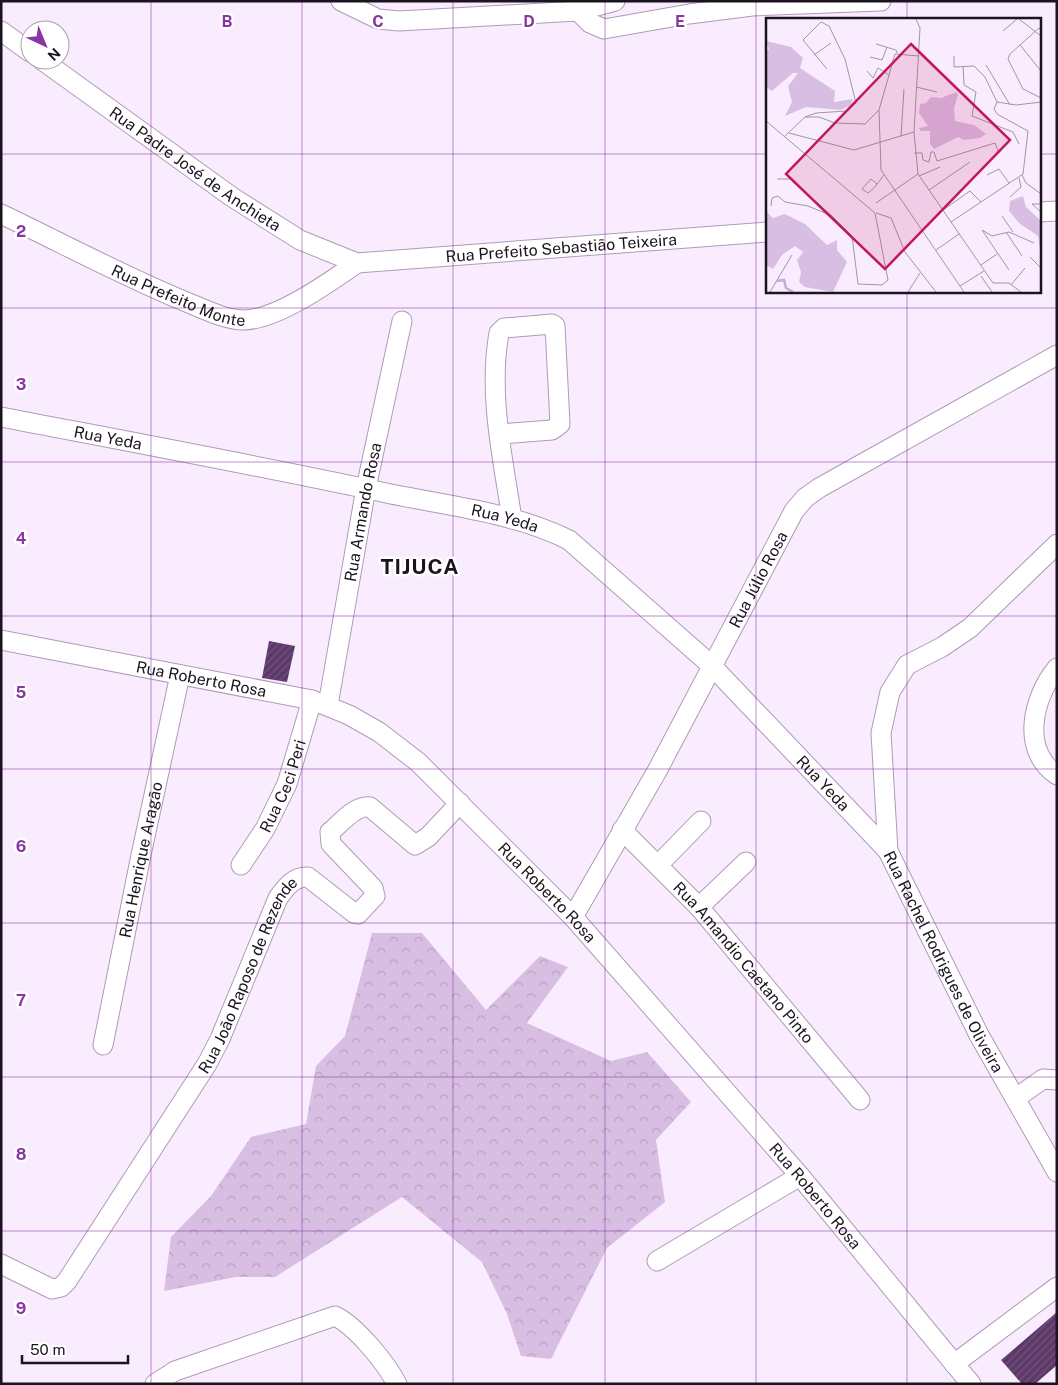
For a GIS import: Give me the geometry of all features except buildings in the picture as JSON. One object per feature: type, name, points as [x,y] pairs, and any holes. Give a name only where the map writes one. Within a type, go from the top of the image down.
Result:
[{"type":"street","points":[[341,1],[378,19],[399,21],[578,11],[615,1]]},
{"type":"street","points":[[578,11],[590,23],[604,29],[689,14],[752,6],[881,1]]},
{"type":"street","points":[[1,31],[20,45]]},
{"type":"street","name":"Rua Padre José de Anchieta","points":[[56,70],[232,197],[300,240],[357,263]]},
{"type":"street","points":[[1040,212],[1057,211]]},
{"type":"street","name":"Rua Prefeito Monte","points":[[1,214],[160,291],[222,316],[242,320],[259,317],[288,306],[324,286],[357,263]]},
{"type":"street","name":"Rua Prefeito Sebastião Teixeira","points":[[357,263],[766,232]]},
{"type":"street","name":"Rua Armando Rosa","points":[[320,702],[402,321]]},
{"type":"street","points":[[500,434],[552,430],[560,424],[555,326],[552,324],[501,330],[496,389],[500,434],[512,520]]},
{"type":"street","name":"Rua Júlio Rosa","points":[[573,917],[656,770],[710,665],[794,511],[805,498],[1057,355]]},
{"type":"street","name":"Rua Yeda","points":[[1,417],[366,488],[550,530],[569,540],[710,665],[888,851]]},
{"type":"street","name":"Rua Rachel Rodrigues de Oliveira","points":[[1057,544],[970,628],[942,647],[907,665],[890,692],[881,734],[888,851],[980,1035],[1057,1172]]},
{"type":"street","name":"Rua Roberto Rosa","points":[[1,640],[320,702],[379,732],[418,762],[573,917],[800,1176],[970,1384]]},
{"type":"street","points":[[1057,668],[1040,696],[1032,730],[1038,750],[1049,770],[1057,775]]},
{"type":"street","name":"Rua Henrique Aragão","points":[[103,1045],[141,855],[180,675]]},
{"type":"street","name":"Rua Ceci Peri","points":[[241,865],[266,829],[287,784],[320,702]]},
{"type":"street","name":"Rua João Raposo de Rezende","points":[[1,1264],[52,1289],[61,1287],[67,1281],[207,1064],[220,1039],[278,898],[289,884],[301,876],[308,877],[354,913],[358,914],[376,896],[373,888],[331,844],[330,832],[363,806],[370,807],[415,844],[428,837],[460,804]]},
{"type":"street","points":[[659,864],[701,821]]},
{"type":"street","name":"Rua Amandio Caetano Pinto","points":[[622,830],[659,864],[699,907],[860,1100]]},
{"type":"street","points":[[699,907],[746,862]]},
{"type":"street","points":[[1016,1098],[1044,1079],[1057,1080]]},
{"type":"street","points":[[657,1261],[800,1176]]},
{"type":"street","points":[[954,1364],[1057,1287]]},
{"type":"street","points":[[155,1384],[175,1371],[335,1316],[346,1321],[391,1372],[397,1384]]},
{"type":"green space","points":[[372,933],[422,933],[486,1010],[540,956],[568,967],[527,1023],[611,1061],[647,1052],[691,1102],[656,1140],[665,1202],[607,1248],[551,1359],[521,1356],[507,1314],[482,1262],[402,1197],[275,1277],[236,1277],[164,1291],[171,1237],[211,1196],[251,1137],[306,1124],[316,1066],[345,1036]]},
{"type":"district","name":"TIJUCA","points":[[420,566]]}]
